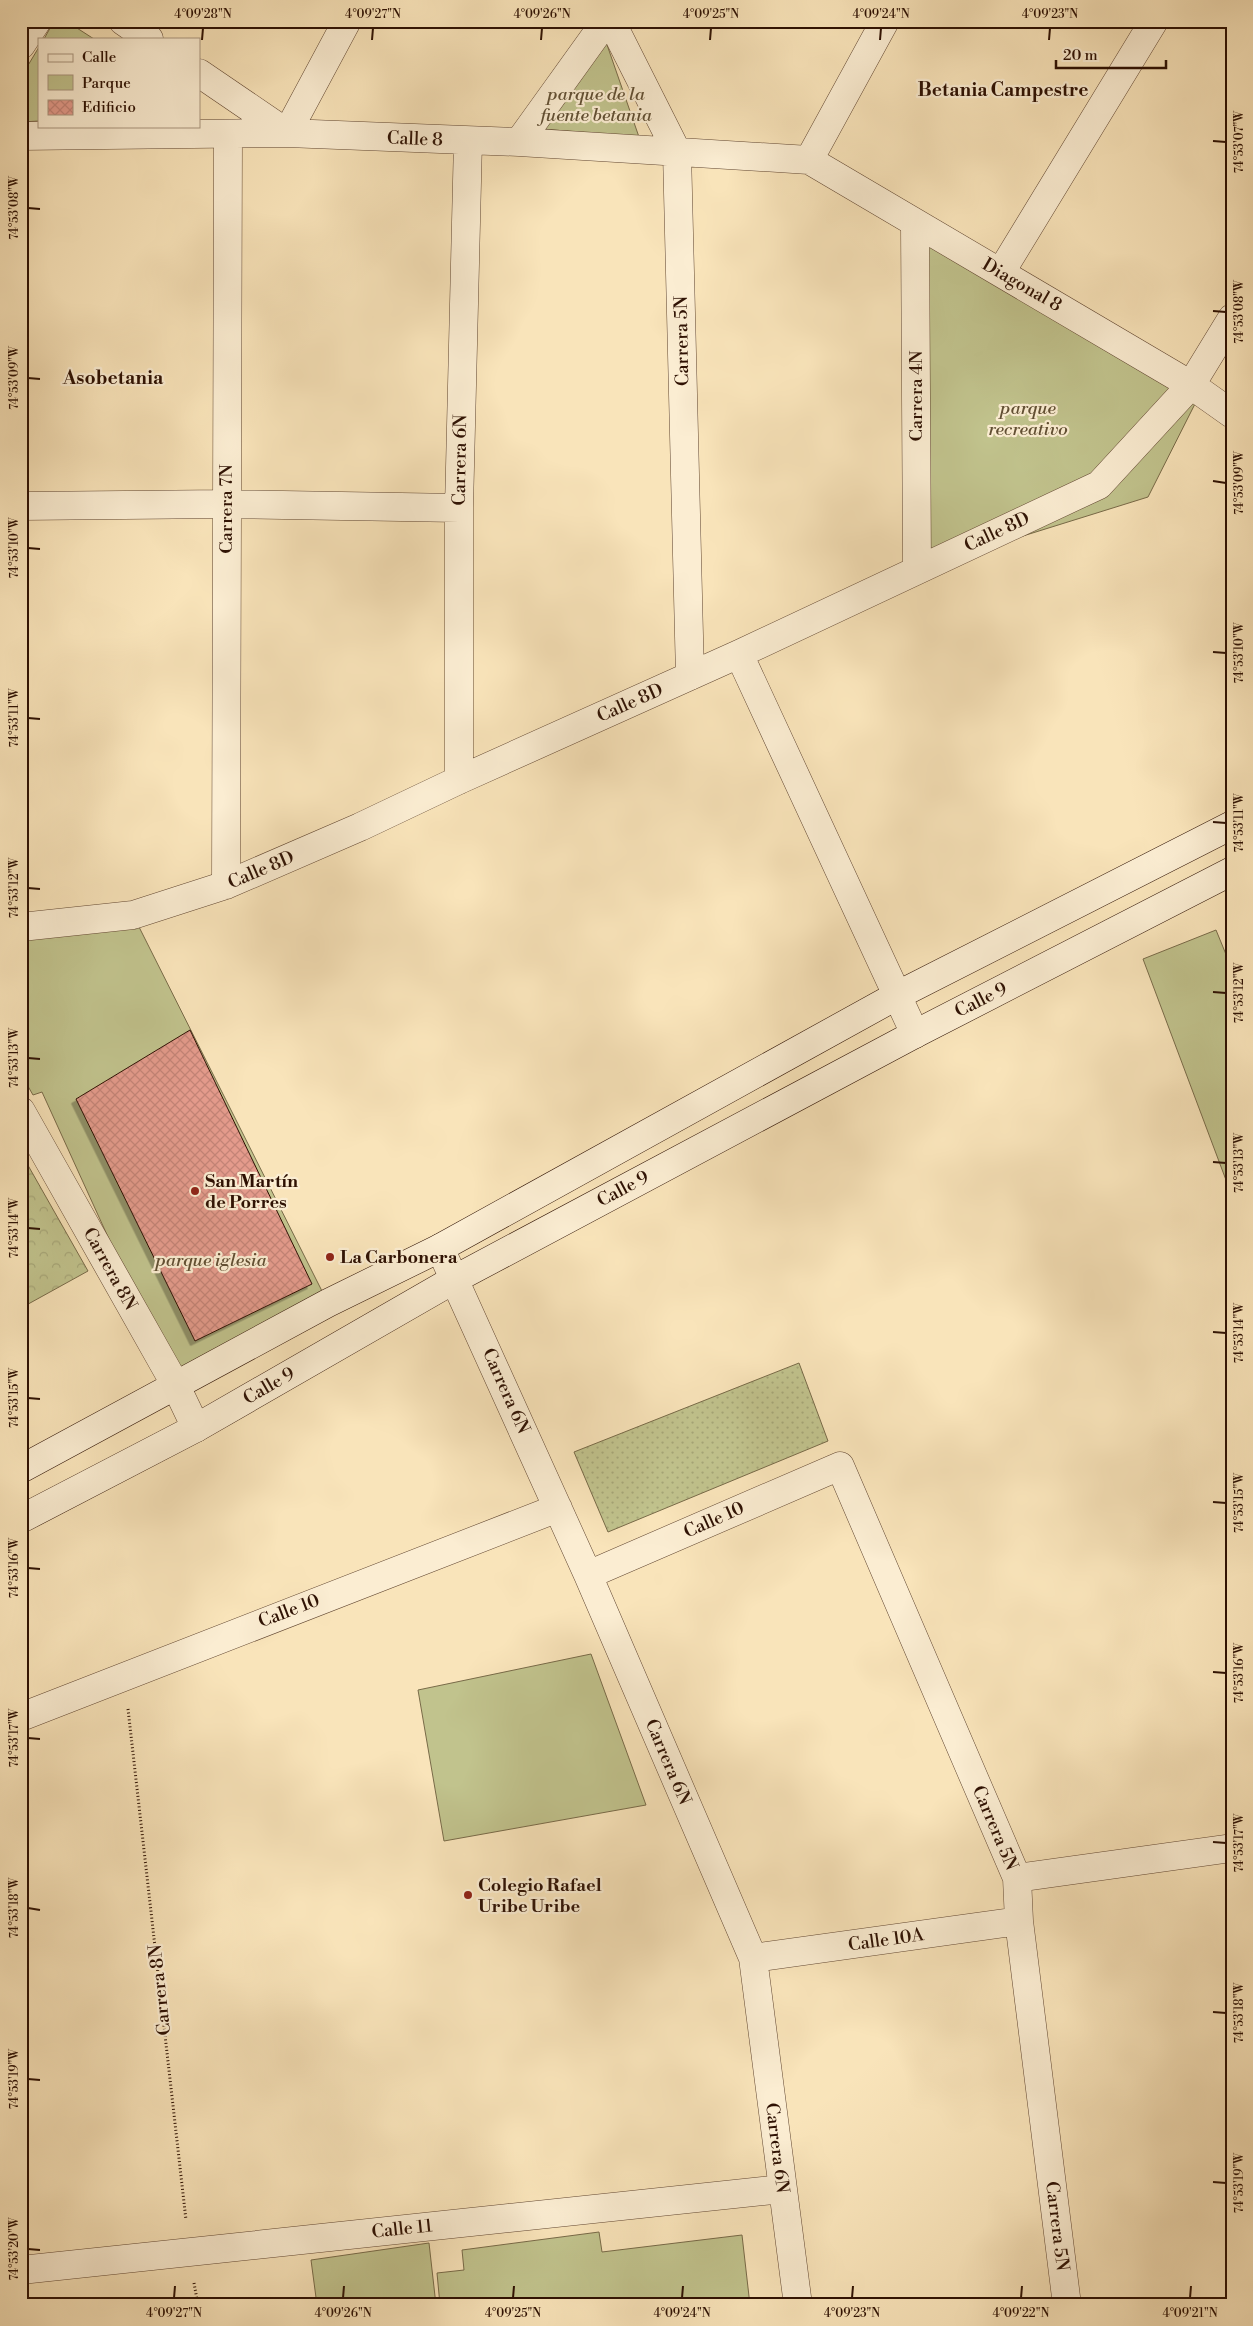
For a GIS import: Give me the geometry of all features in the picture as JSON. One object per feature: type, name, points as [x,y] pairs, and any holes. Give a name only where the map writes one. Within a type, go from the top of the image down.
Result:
[{"type":"street","points":[[21,45],[37,21]]},
{"type":"street","points":[[123,21],[147,38]]},
{"type":"street","points":[[200,74],[287,133],[347,21]]},
{"type":"street","points":[[519,142],[606,21]]},
{"type":"street","name":"Carrera 5N","points":[[611,21],[677,152],[690,676]]},
{"type":"street","points":[[809,160],[885,21]]},
{"type":"street","points":[[1001,272],[1154,21]]},
{"type":"street","name":"Calle 8","points":[[21,136],[287,133],[519,142],[809,160]]},
{"type":"street","name":"Carrera 7N","points":[[226,885],[225,504],[228,134]]},
{"type":"street","name":"Carrera 6N","points":[[459,780],[459,508],[468,141]]},
{"type":"street","name":"Diagonal 8","points":[[809,160],[1192,385],[1232,414]]},
{"type":"street","name":"Carrera 4N","points":[[915,224],[918,569]]},
{"type":"street","name":"Calle 8D","points":[[21,927],[133,915],[226,885],[360,827],[459,780],[739,654],[1099,485],[1192,385],[1232,318]]},
{"type":"street","points":[[21,506],[225,504],[459,508]]},
{"type":"street","points":[[739,654],[915,1034]]},
{"type":"street","name":"Calle 9","points":[[21,1469],[175,1384],[328,1303],[440,1248],[898,995],[1232,825]]},
{"type":"street","name":"Calle 9","points":[[21,1519],[196,1428],[455,1279],[915,1034],[1232,871]]},
{"type":"street","name":"Carrera 8N","points":[[21,1111],[175,1384],[196,1428]]},
{"type":"street","name":"Carrera 6N","points":[[440,1248],[588,1575],[753,1958],[798,2305]]},
{"type":"street","name":"Carrera 5N","points":[[840,1466],[1017,1878],[1019,1921],[1067,2305]]},
{"type":"street","name":"Calle 10","points":[[588,1575],[840,1466]]},
{"type":"street","name":"Calle 10","points":[[21,1716],[558,1508]]},
{"type":"street","points":[[1017,1878],[1232,1848]]},
{"type":"street","name":"Calle 10A","points":[[753,1958],[1019,1921]]},
{"type":"street","name":"Calle 11","points":[[21,2270],[782,2189]]},
{"type":"path","name":"Carrera 8N","points":[[124,1675],[190,2252],[198,2305]]},
{"type":"green space","points":[[54,21],[66,21],[92,38],[45,38]]},
{"type":"green space","name":"parque de la fuente betania","points":[[605,39],[639,137],[542,129]]},
{"type":"green space","points":[[38,49],[38,121],[21,122],[21,77]]},
{"type":"green space","name":"parque recreativo","points":[[915,224],[1201,392],[1148,497],[917,569]]},
{"type":"green space","name":"parque iglesia","points":[[133,915],[328,1303],[175,1384],[42,1092],[33,1095],[21,1074],[21,939]]},
{"type":"green space","points":[[1216,930],[1232,969],[1232,1196],[1143,959]]},
{"type":"green space","points":[[21,1153],[88,1271],[21,1308]]},
{"type":"green space","points":[[799,1363],[828,1441],[608,1532],[574,1452]]},
{"type":"green space","points":[[591,1654],[646,1805],[444,1841],[418,1690]]},
{"type":"green space","points":[[599,2232],[602,2252],[742,2235],[750,2305],[440,2305],[437,2273],[464,2270],[462,2250]]},
{"type":"green space","points":[[429,2243],[436,2305],[317,2305],[311,2260]]},
{"type":"building","name":"San Martín de Porres","points":[[190,1030],[312,1284],[195,1341],[76,1099]]},
{"type":"place","name":"San Martín de Porres","points":[[195,1191]]},
{"type":"place","name":"La Carbonera","points":[[330,1257]]},
{"type":"place","name":"Colegio Rafael Uribe Uribe","points":[[468,1895]]},
{"type":"district","name":"Betania Campestre","points":[[1003,90]]},
{"type":"district","name":"Asobetania","points":[[113,378]]}]
